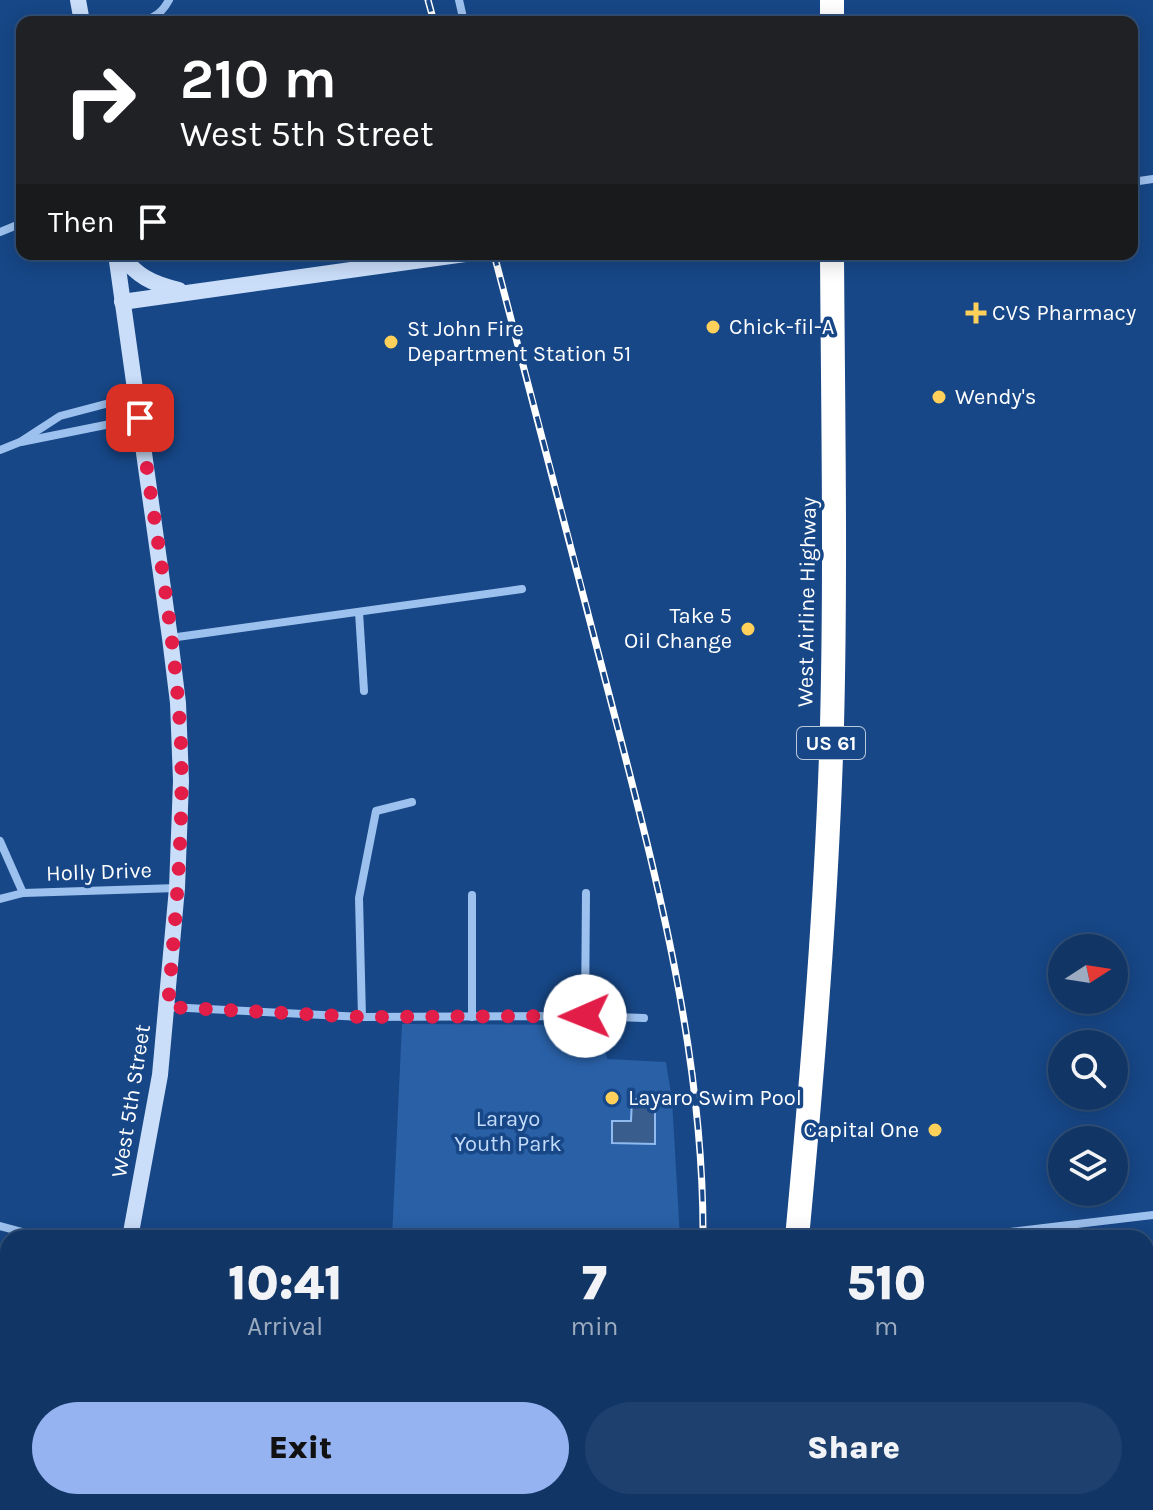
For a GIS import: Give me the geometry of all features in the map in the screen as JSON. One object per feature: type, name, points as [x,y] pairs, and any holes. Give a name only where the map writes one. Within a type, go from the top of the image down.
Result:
[{"type":"highway","name":"West Airline Highway","points":[[798,1230],[823,929],[832,725],[832,260]]},
{"type":"main road","name":"West 5th Street","points":[[118,260],[170,638],[181,745],[181,819],[168,1007],[160,1075],[131,1230]]},
{"type":"main road","points":[[124,260],[149,282],[188,292]]},
{"type":"main road","points":[[122,302],[415,260]]},
{"type":"street","points":[[154,16],[163,12],[169,0]]},
{"type":"street","points":[[20,442],[60,416],[136,396]]},
{"type":"street","points":[[0,450],[20,442],[140,418]]},
{"type":"street","points":[[170,638],[522,589]]},
{"type":"street","points":[[359,612],[364,691]]},
{"type":"street","points":[[362,1017],[359,898],[376,811],[412,802]]},
{"type":"street","name":"Holly Drive","points":[[0,841],[23,893]]},
{"type":"street","name":"Holly Drive","points":[[0,899],[23,893],[177,888]]},
{"type":"street","points":[[585,1016],[586,893]]},
{"type":"street","points":[[472,895],[472,1017]]},
{"type":"street","points":[[168,1007],[362,1017],[644,1018]]},
{"type":"street","points":[[1038,1230],[1153,1215]]},
{"type":"green space","name":"Larayo Youth Park","points":[[402,1024],[599,1025],[607,1059],[666,1062],[672,1100],[680,1230],[392,1230]]},
{"type":"shaded area","points":[[655,1098],[655,1144],[612,1143],[612,1121],[631,1121],[632,1099]]},
{"type":"railway","points":[[428,0],[432,16]]},
{"type":"railway","points":[[496,260],[660,898],[686,1033],[695,1101],[703,1230]]},
{"type":"place","name":"CVS Pharmacy","points":[[976,313]]},
{"type":"place","name":"Chick-fil-A","points":[[713,327]]},
{"type":"place","name":"St John Fire Department Station 51","points":[[391,342]]},
{"type":"place","name":"Wendy's","points":[[939,397]]},
{"type":"place","name":"Take 5 Oil Change","points":[[748,629]]},
{"type":"place","name":"Layaro Swim Pool","points":[[612,1098]]},
{"type":"place","name":"Capital One","points":[[935,1130]]},
{"type":"route","points":[[140,418],[181,745],[181,819],[168,1007],[362,1017],[585,1016]]}]
